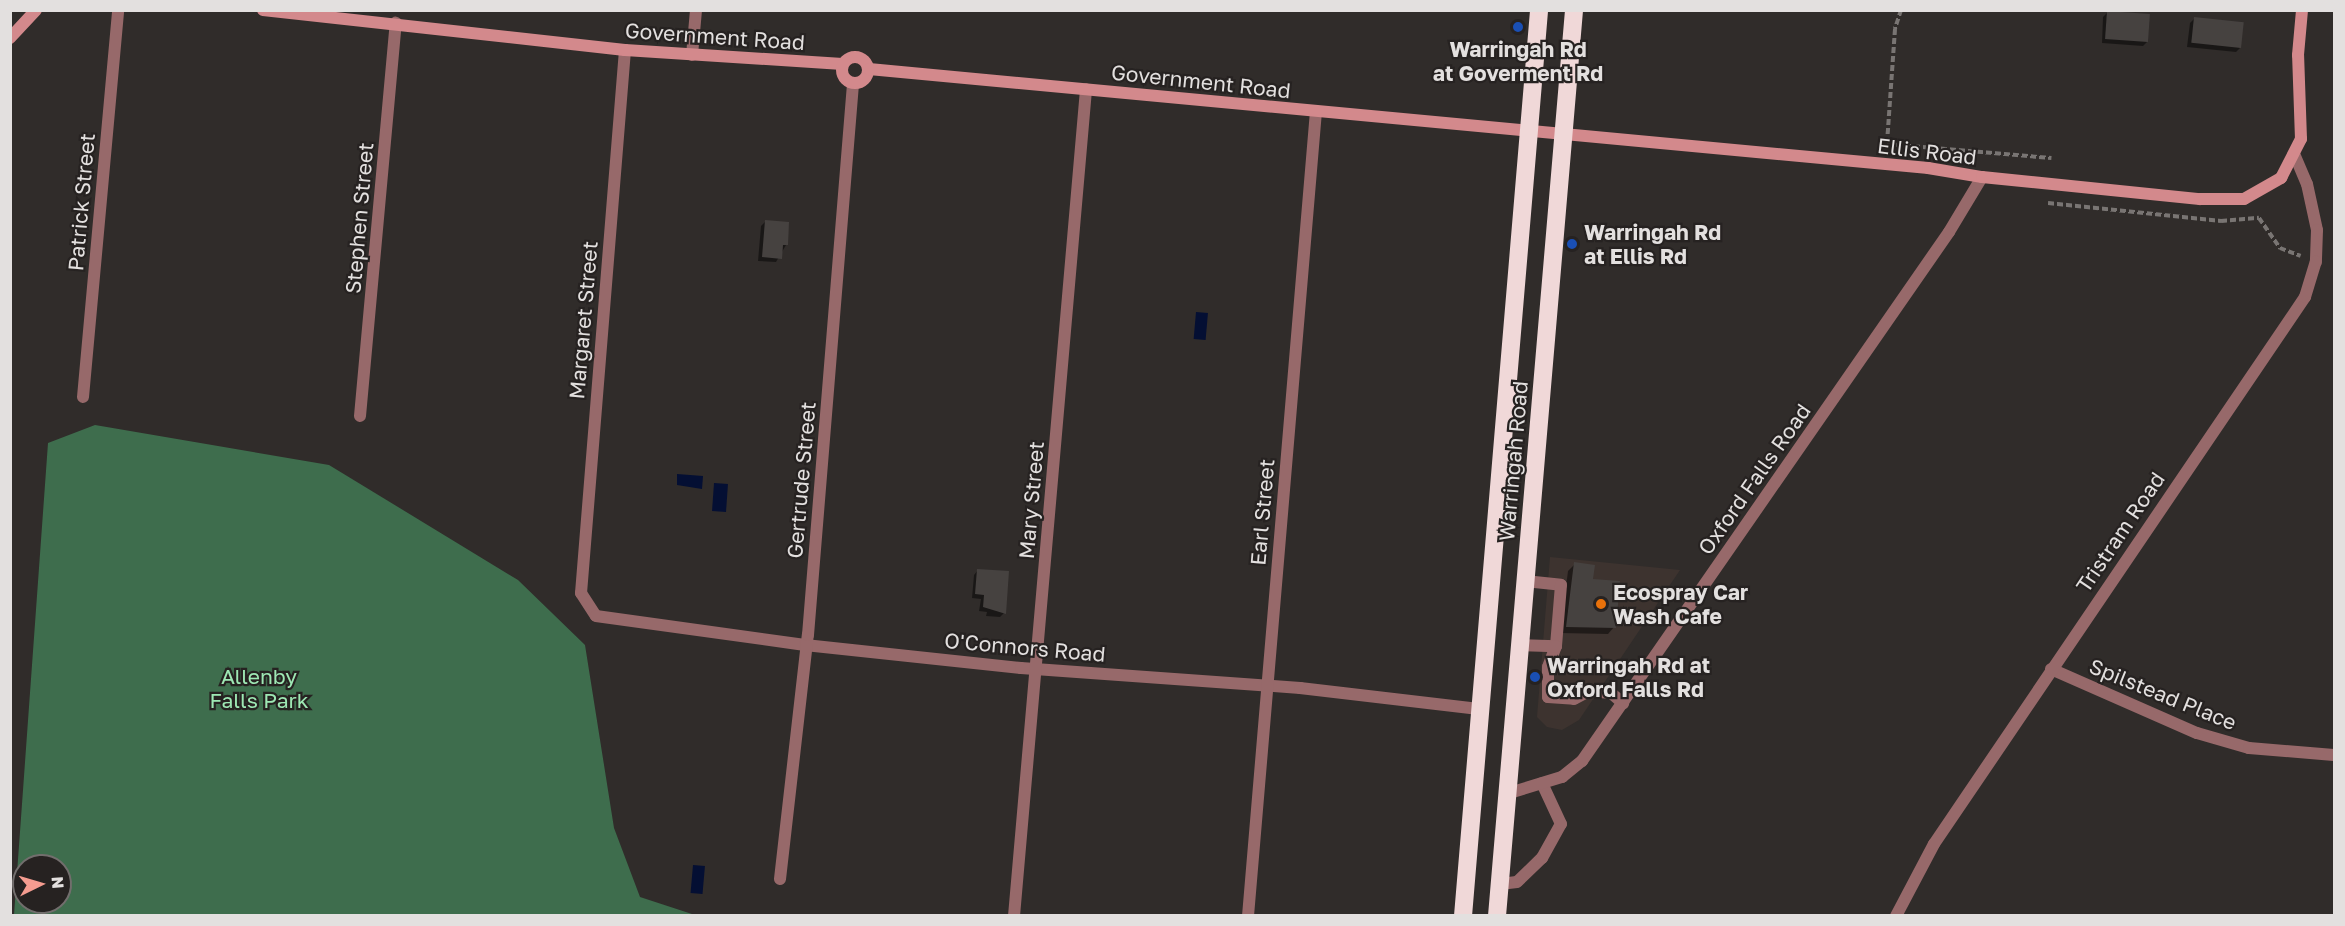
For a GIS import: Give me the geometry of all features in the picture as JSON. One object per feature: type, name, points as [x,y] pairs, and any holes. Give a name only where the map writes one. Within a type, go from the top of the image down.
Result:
[{"type":"highway","name":"Warringah Road","points":[[1463,915],[1539,10]]},
{"type":"highway","name":"Warringah Road","points":[[1497,915],[1574,10]]},
{"type":"street","points":[[10,38],[36,10]]},
{"type":"street","name":"Patrick Street","points":[[84,397],[118,10]]},
{"type":"street","name":"Government Road","points":[[263,10],[624,50],[843,64]]},
{"type":"street","points":[[692,55],[696,10]]},
{"type":"street","points":[[2295,156],[2302,122],[2298,56],[2302,10]]},
{"type":"street","name":"Stephen Street","points":[[360,416],[396,24]]},
{"type":"street","name":"Margaret Street","points":[[581,593],[624,50]]},
{"type":"street","points":[[861,58],[869,69],[865,80],[853,84],[843,76],[843,64],[848,59],[861,58]]},
{"type":"street","name":"Government Road","points":[[869,69],[1564,135]]},
{"type":"street","name":"Gertrude Street","points":[[780,879],[805,645],[853,84]]},
{"type":"street","name":"Mary Street","points":[[1014,915],[1086,89]]},
{"type":"street","name":"Earl Street","points":[[1248,915],[1316,112]]},
{"type":"street","name":"Ellis Road","points":[[1564,135],[1928,168],[1982,177],[2200,199],[2244,199],[2281,178],[2295,156]]},
{"type":"street","name":"Tristram Road","points":[[1896,915],[1934,844],[2305,297],[2316,262],[2317,230],[2307,184],[2295,156]]},
{"type":"street","name":"Oxford Falls Road","points":[[1506,794],[1562,777],[1582,761],[1948,232],[1982,177]]},
{"type":"street","points":[[1525,581],[1561,585],[1556,646],[1548,667],[1548,697],[1574,699],[1589,691],[1611,693],[1623,703]]},
{"type":"street","name":"O'Connors Road","points":[[581,593],[596,616],[805,645],[1036,669],[1266,687],[1479,709]]},
{"type":"street","points":[[1519,645],[1556,646]]},
{"type":"street","name":"Spilstead Place","points":[[2051,669],[2197,733],[2249,748],[2334,755]]},
{"type":"street","points":[[1500,885],[1517,882],[1542,858],[1561,824],[1542,783]]},
{"type":"path","points":[[1901,10],[1895,29],[1887,144],[2051,158]]},
{"type":"path","points":[[2048,203],[2221,221],[2259,218],[2280,248],[2316,262]]},
{"type":"shaded area","name":"Ecospray Car Wash Cafe","points":[[1550,557],[1680,570],[1579,720],[1562,730],[1547,727],[1537,717]]},
{"type":"green space","name":"Allenby Falls Park","points":[[95,425],[329,465],[518,580],[585,645],[614,828],[640,897],[695,915],[14,915],[72,914],[72,854],[18,854],[48,443]]},
{"type":"water","points":[[1196,312],[1208,313],[1206,340],[1194,339]]},
{"type":"water","points":[[677,474],[703,476],[702,489],[677,485]]},
{"type":"water","points":[[714,483],[728,484],[726,512],[712,511]]},
{"type":"water","points":[[693,865],[705,866],[703,894],[691,893]]},
{"type":"building","points":[[2107,11],[2150,14],[2148,42],[2105,39]]},
{"type":"building","points":[[2194,17],[2244,22],[2241,48],[2191,43]]},
{"type":"building","points":[[765,220],[789,222],[788,245],[783,245],[782,259],[762,257]]},
{"type":"building","points":[[1574,562],[1595,565],[1593,579],[1620,581],[1616,628],[1566,627]]},
{"type":"building","points":[[977,569],[1009,571],[1006,614],[983,607],[984,595],[975,594]]},
{"type":"place","name":"Warringah Rd at Goverment Rd","points":[[1518,27]]},
{"type":"place","name":"Warringah Rd at Ellis Rd","points":[[1572,244]]},
{"type":"place","name":"Ecospray Car Wash Cafe","points":[[1601,604]]},
{"type":"place","name":"Warringah Rd at Oxford Falls Rd","points":[[1535,677]]}]
